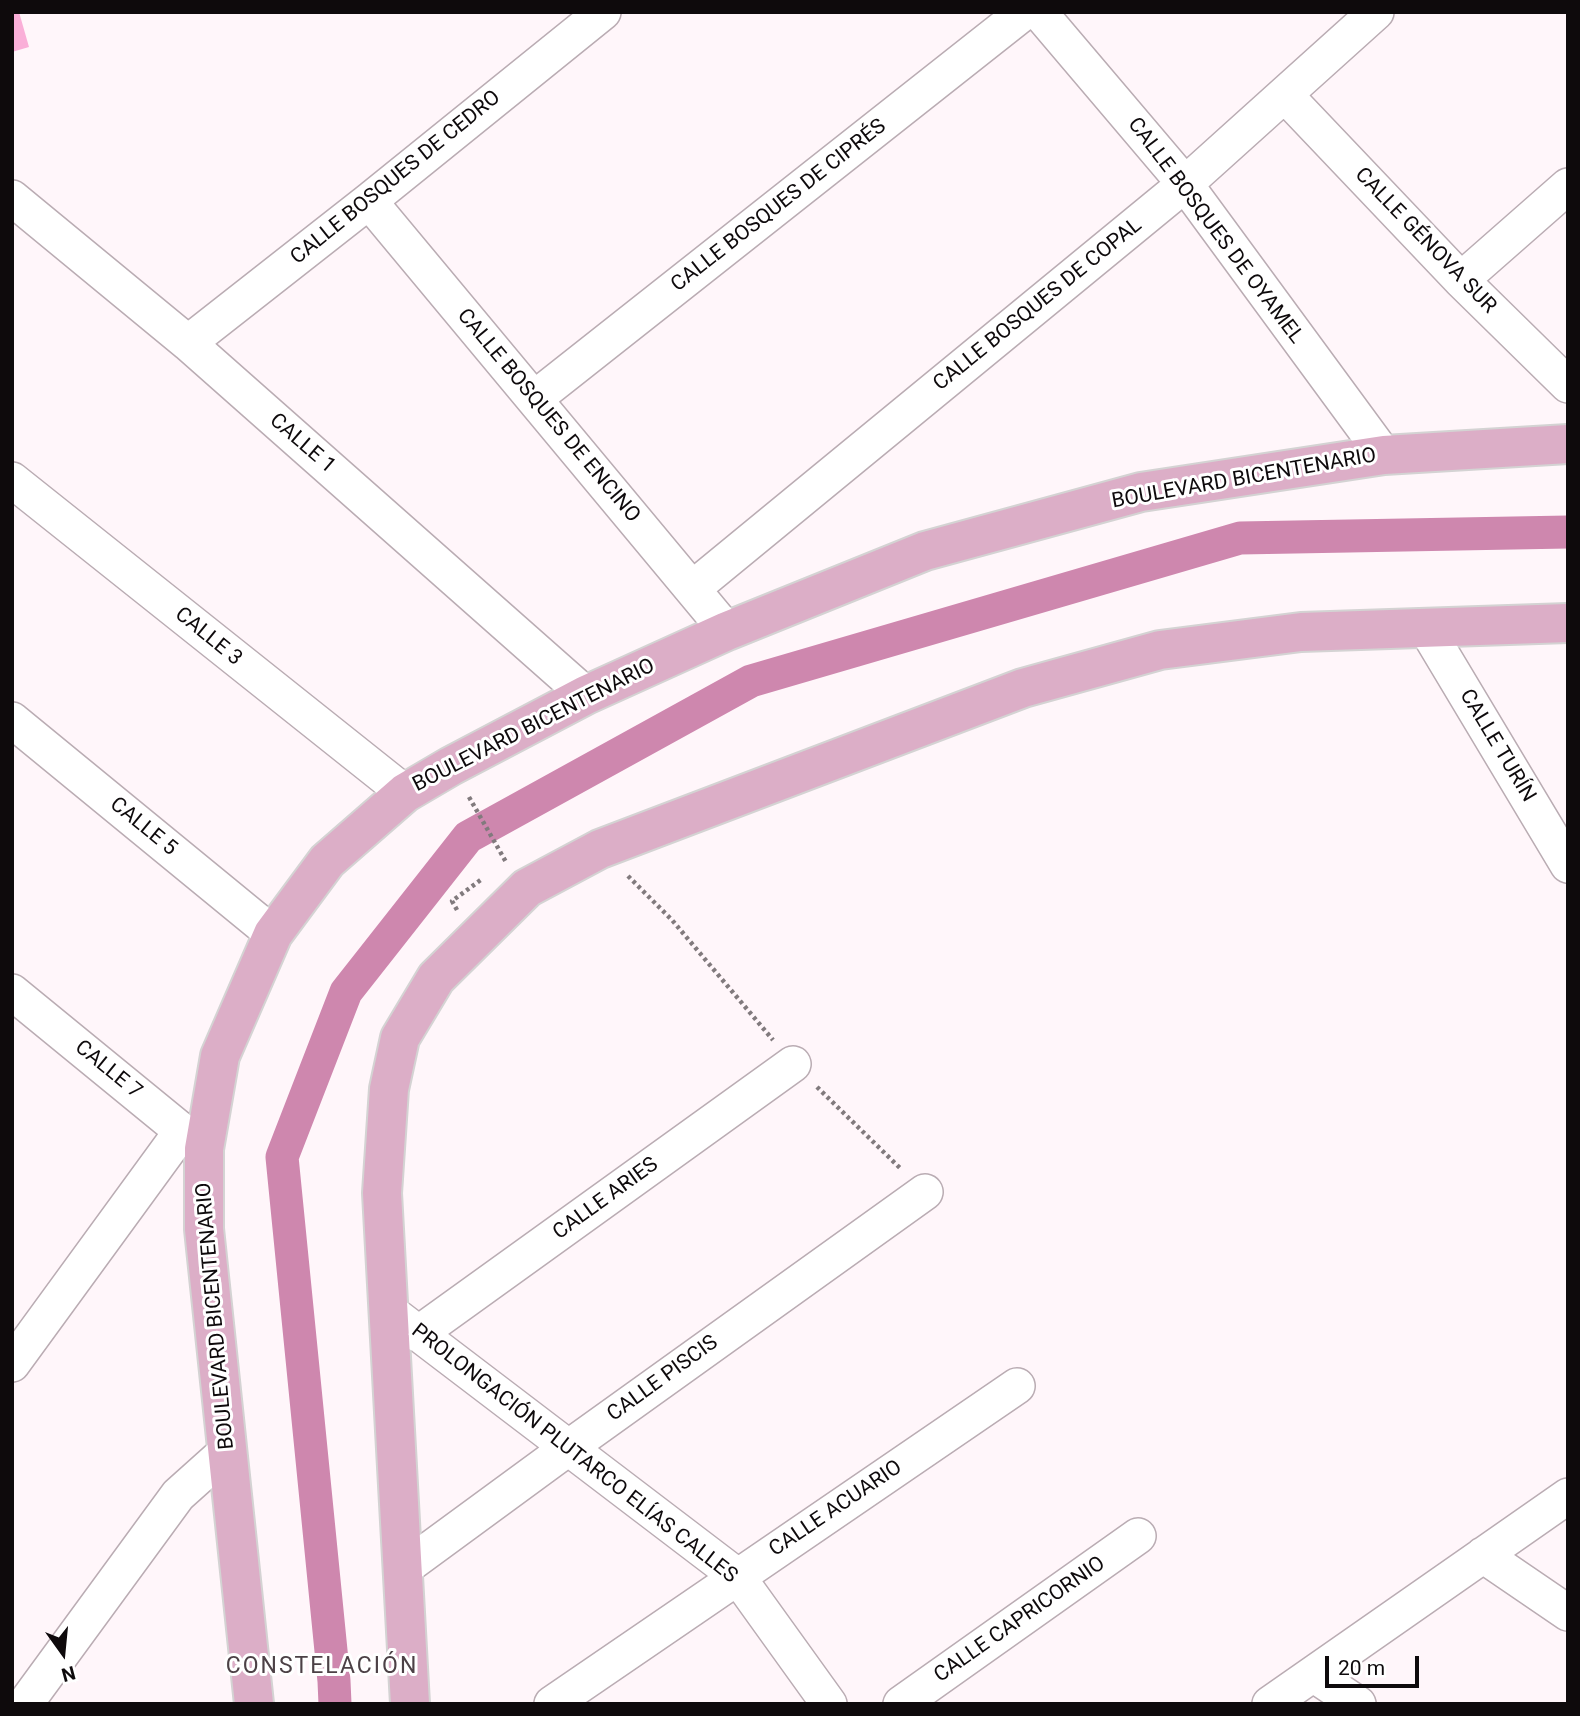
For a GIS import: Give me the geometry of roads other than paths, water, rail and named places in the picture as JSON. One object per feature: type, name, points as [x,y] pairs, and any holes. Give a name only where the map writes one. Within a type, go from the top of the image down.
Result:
[{"type":"main road","name":"BOULEVARD BICENTENARIO","points":[[254,1704],[193,1140],[220,1056],[273,934],[327,861],[405,793],[586,695],[727,631],[925,551],[1140,492],[1384,455],[1568,444]]},
{"type":"main road","points":[[410,1704],[382,1193],[389,1090],[400,1038],[436,978],[527,888],[600,849],[1023,688],[1160,650],[1301,632],[1568,623]]},
{"type":"street","name":"CALLE BOSQUES DE CEDRO","points":[[188,343],[603,12]]},
{"type":"street","name":"CALLE BOSQUES DE CIPRÉS","points":[[534,399],[1024,12]]},
{"type":"street","name":"CALLE BOSQUES DE OYAMEL","points":[[1039,12],[1185,184],[1384,455]]},
{"type":"street","name":"CALLE BOSQUES DE COPAL","points":[[692,589],[1185,184],[1376,12]]},
{"type":"street","name":"CALLE GÉNOVA SUR","points":[[1285,95],[1461,280],[1568,385]]},
{"type":"street","points":[[1461,280],[1568,186]]},
{"type":"street","name":"CALLE 1","points":[[12,198],[188,343],[586,695]]},
{"type":"street","name":"CALLE BOSQUES DE ENCINO","points":[[369,201],[727,631]]},
{"type":"street","name":"CALLE 3","points":[[12,480],[405,793]]},
{"type":"street","name":"CALLE TURÍN","points":[[1426,628],[1568,865]]},
{"type":"street","name":"CALLE 5","points":[[12,720],[273,934]]},
{"type":"street","name":"CALLE 7","points":[[18,1008],[193,1140]]},
{"type":"street","name":"CALLE ARIES","points":[[418,1334],[793,1064]]},
{"type":"street","points":[[12,1364],[193,1140]]},
{"type":"street","name":"CALLE PISCIS","points":[[403,1569],[925,1192]]},
{"type":"street","name":"PROLONGACIÓN PLUTARCO ELÍAS CALLES","points":[[389,1311],[737,1576],[828,1704]]},
{"type":"street","name":"CALLE ACUARIO","points":[[552,1704],[1017,1386]]},
{"type":"street","points":[[25,1704],[178,1495],[226,1452]]},
{"type":"street","points":[[1270,1704],[1568,1496]]},
{"type":"street","name":"CALLE CAPRICORNIO","points":[[901,1704],[1138,1536]]},
{"type":"street","points":[[1483,1555],[1568,1613]]},
{"type":"street","points":[[1313,1674],[1358,1704]]},
{"type":"waterway","points":[[335,1704],[282,1157],[346,992],[468,837],[751,681],[1240,538],[1568,532]]},
{"type":"district","name":"CONSTELACIÓN","points":[[322,1667]]}]
